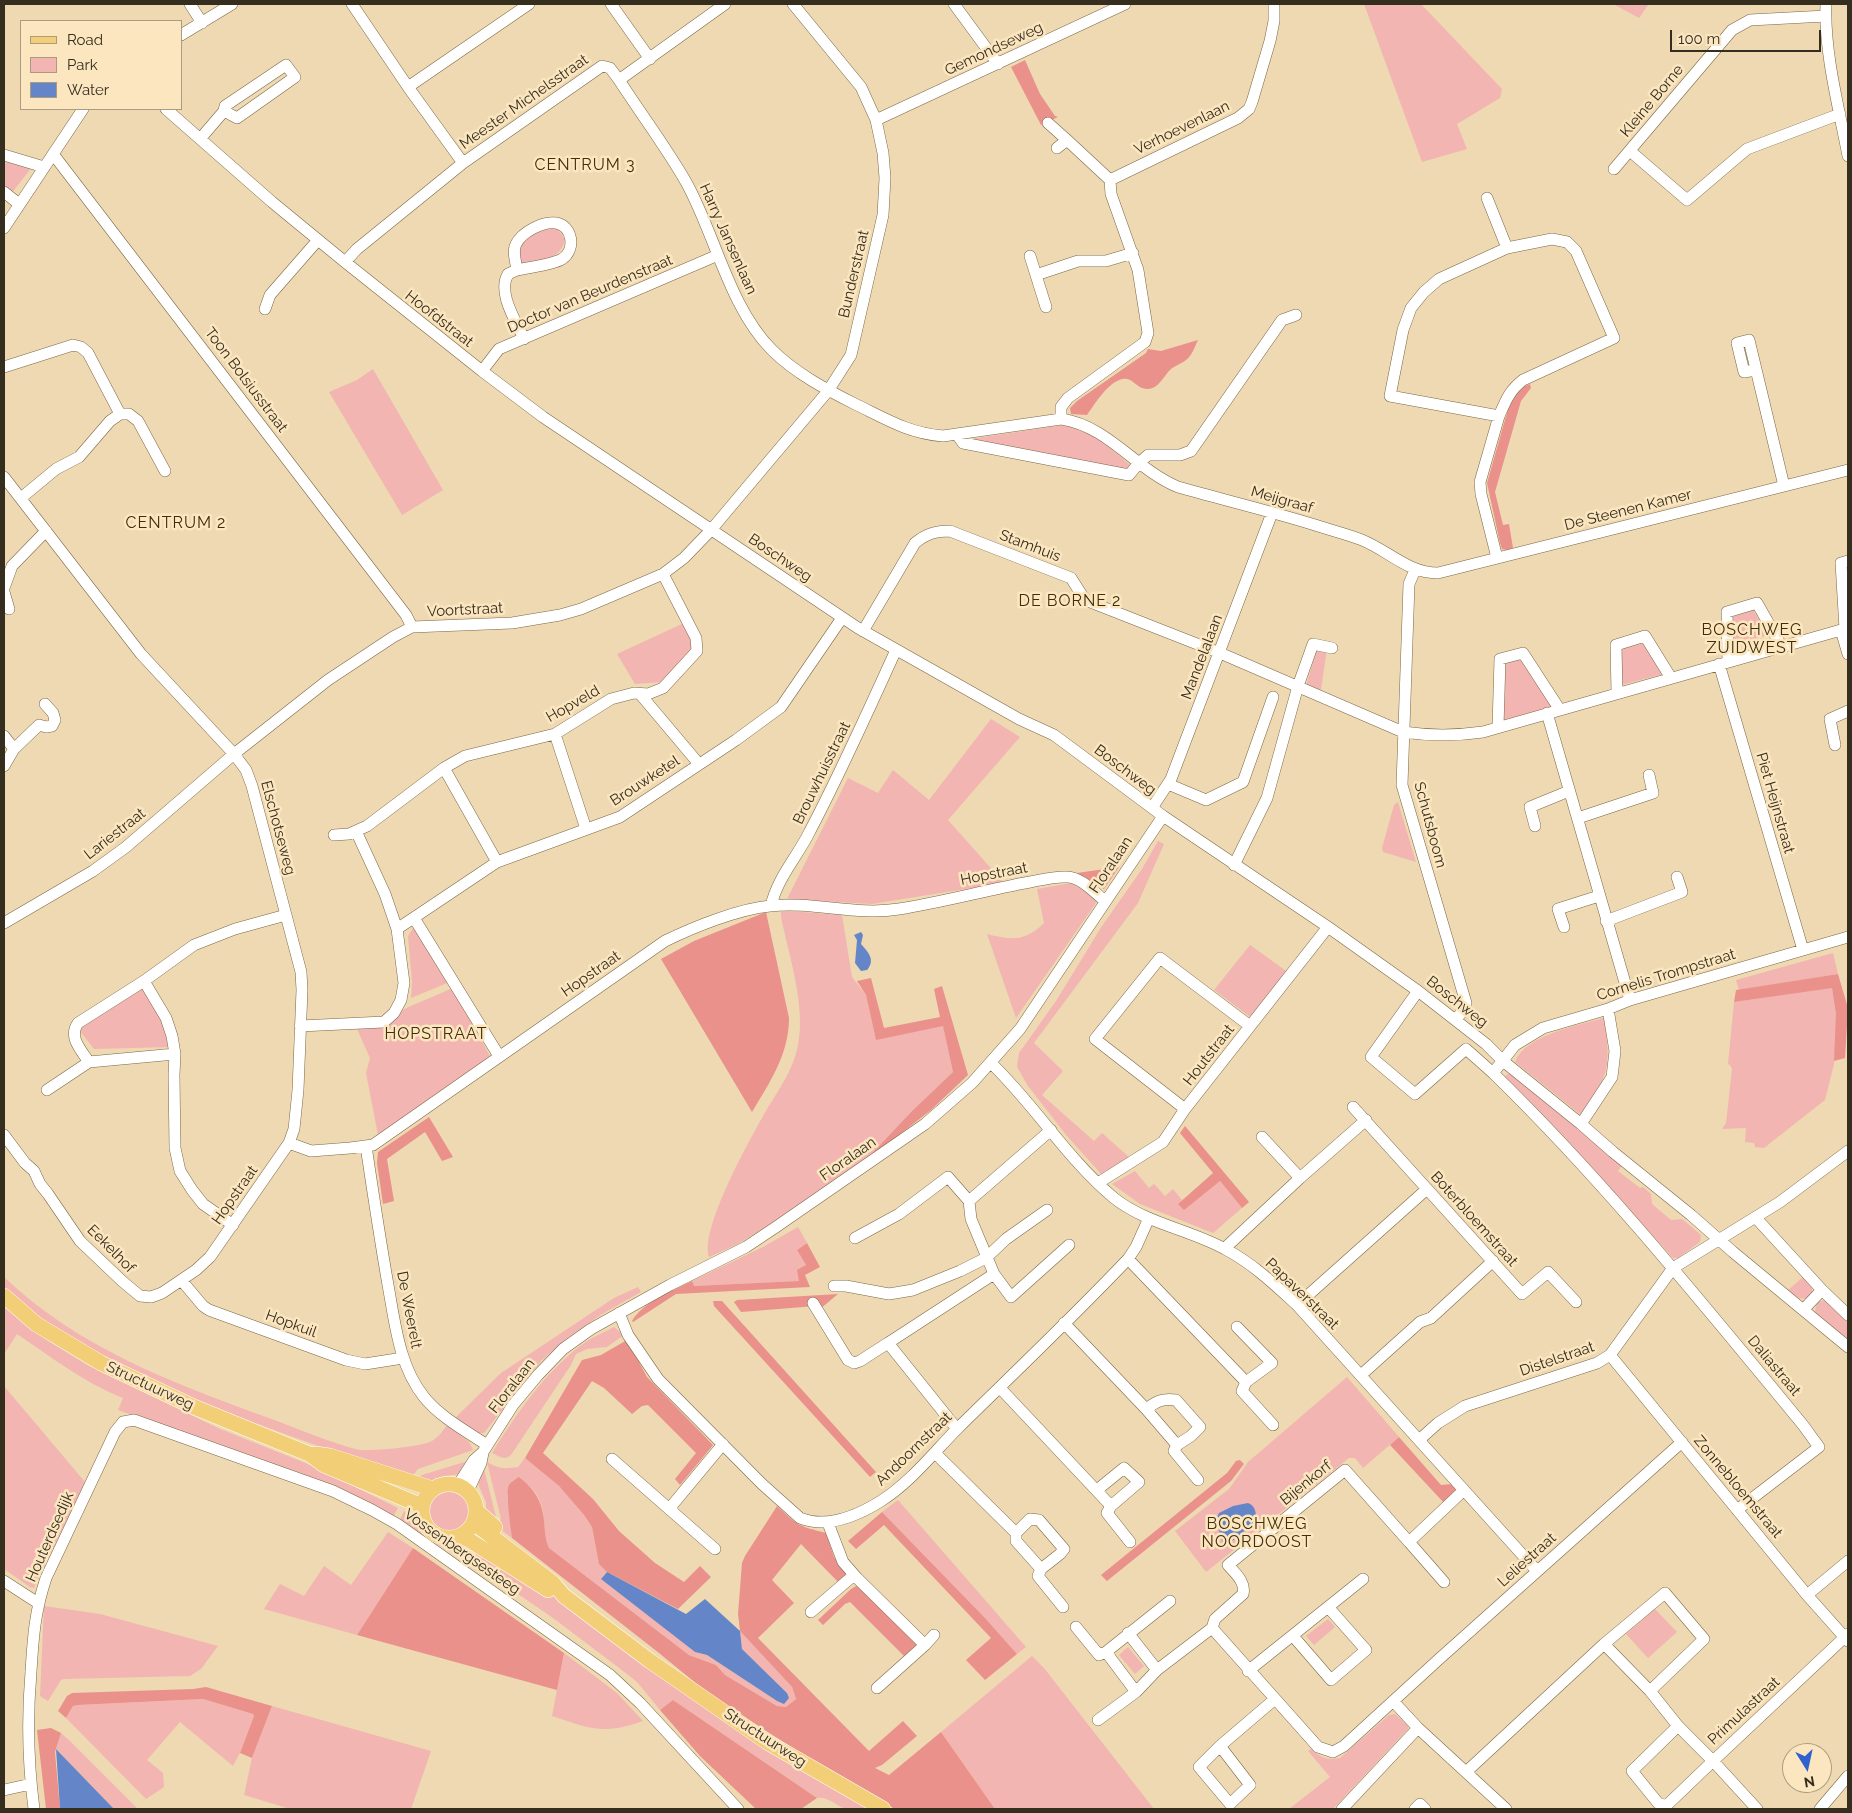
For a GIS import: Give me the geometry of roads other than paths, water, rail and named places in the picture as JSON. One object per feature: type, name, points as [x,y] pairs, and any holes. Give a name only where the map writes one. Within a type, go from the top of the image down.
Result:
[{"type":"main road","name":"Structuurweg","points":[[4,1296],[36,1324],[101,1364],[194,1407],[309,1454],[330,1456],[433,1489]]},
{"type":"main road","name":"Structuurweg","points":[[309,1454],[322,1470],[422,1512]]},
{"type":"main road","points":[[445,1484],[463,1488],[474,1500],[475,1517],[467,1532],[450,1538],[437,1535],[429,1530],[422,1512],[428,1494],[433,1489],[445,1484]]},
{"type":"main road","name":"Structuurweg","points":[[475,1517],[553,1583],[564,1596],[650,1661],[767,1742],[884,1809]]},
{"type":"main road","name":"Structuurweg","points":[[475,1517],[637,1640],[650,1661]]},
{"type":"main road","name":"Structuurweg","points":[[460,1536],[548,1590],[564,1596]]},
{"type":"street","points":[[190,4],[202,23]]},
{"type":"street","points":[[182,34],[232,4]]},
{"type":"street","points":[[352,4],[408,87],[463,163]]},
{"type":"street","points":[[408,87],[530,4]]},
{"type":"street","points":[[610,4],[650,59]]},
{"type":"street","points":[[619,80],[725,4]]},
{"type":"street","name":"Bunderstraat","points":[[711,530],[828,391],[851,355],[883,215],[885,178],[883,153],[876,120],[861,87],[793,4]]},
{"type":"street","points":[[954,4],[998,64]]},
{"type":"street","name":"Gemondseweg","points":[[876,120],[1125,4]]},
{"type":"street","name":"Verhoevenlaan","points":[[1110,180],[1238,118],[1249,109],[1270,40],[1274,21],[1274,4]]},
{"type":"street","points":[[1826,4],[1831,61],[1848,156]]},
{"type":"street","name":"Kleine Borne","points":[[1614,169],[1732,30],[1750,20],[1826,16]]},
{"type":"street","points":[[200,139],[224,111],[225,106],[286,65],[295,77],[236,118],[224,111]]},
{"type":"street","name":"Meester Michelsstraat","points":[[345,262],[357,248],[463,163],[602,66],[610,68],[619,80]]},
{"type":"street","name":"Harry Jansenlaan","points":[[619,80],[686,183],[744,311],[763,340],[773,352],[828,391]]},
{"type":"street","points":[[4,228],[82,110]]},
{"type":"street","name":"Hoofdstraat","points":[[167,110],[272,202],[482,371],[543,417],[711,530]]},
{"type":"street","name":"Kleine Borne","points":[[1630,151],[1687,200],[1746,149],[1840,114]]},
{"type":"street","points":[[1048,123],[1110,180],[1111,194],[1133,253],[1142,287],[1148,330],[1144,342],[1068,398],[1061,408],[1061,419]]},
{"type":"street","points":[[1057,148],[1067,140]]},
{"type":"street","name":"Toon Bolsiusstraat","points":[[53,154],[400,607],[412,627]]},
{"type":"street","points":[[4,155],[44,167]]},
{"type":"street","points":[[4,192],[19,204]]},
{"type":"street","points":[[1487,198],[1507,248]]},
{"type":"street","points":[[517,270],[514,250],[516,242],[530,230],[545,224],[556,223],[563,226],[571,240],[571,249],[568,255],[560,260],[517,270],[508,274],[504,280],[505,293],[524,339]]},
{"type":"street","points":[[1497,558],[1481,494],[1480,482],[1506,398],[1513,388],[1523,380],[1614,338],[1576,251],[1567,242],[1552,239],[1507,248],[1439,279],[1424,292],[1411,308],[1403,330],[1390,396],[1500,416]]},
{"type":"street","points":[[265,309],[270,295],[318,240]]},
{"type":"street","points":[[1036,275],[1078,261],[1106,261],[1133,253]]},
{"type":"street","name":"Doctor van Beurdenstraat","points":[[482,371],[499,349],[718,255]]},
{"type":"street","points":[[1030,256],[1046,307]]},
{"type":"street","points":[[1139,463],[1148,455],[1180,455],[1192,451],[1282,320],[1296,315]]},
{"type":"street","points":[[4,367],[73,346],[81,348],[88,353],[120,414]]},
{"type":"street","points":[[1755,370],[1784,486]]},
{"type":"street","name":"Meijgraaf","points":[[828,391],[906,430],[928,435],[958,436],[1061,419],[1080,423],[1091,428],[1164,481],[1178,487],[1272,512],[1362,540],[1415,570]]},
{"type":"street","points":[[21,498],[56,469],[79,457],[110,421],[120,414],[130,414],[138,421],[165,471]]},
{"type":"street","name":"Meijgraaf","points":[[958,436],[963,444],[1123,475],[1131,473],[1139,463]]},
{"type":"street","name":"De Steenen Kamer","points":[[1415,570],[1438,573],[1848,470]]},
{"type":"street","name":"Elschotseweg","points":[[4,477],[141,654],[234,754],[246,770],[252,786],[300,972],[298,1090],[294,1129],[289,1143]]},
{"type":"street","name":"Mandelalaan","points":[[1152,808],[1168,784],[1220,653],[1272,512]]},
{"type":"street","name":"Voortstraat","points":[[234,754],[328,680],[393,637],[412,627],[512,623],[560,615],[592,606],[663,574],[684,558],[711,530]]},
{"type":"street","name":"Boschweg","points":[[711,530],[863,631],[1019,719],[1054,735],[1162,816],[1328,927],[1418,991],[1486,1044],[1503,1061],[1848,1347]]},
{"type":"street","points":[[4,588],[12,566],[46,531]]},
{"type":"street","name":"Stamhuis","points":[[863,631],[915,544],[925,535],[937,531],[950,531],[1071,578],[1085,600],[1220,653],[1403,732],[1457,736],[1560,710],[1845,629]]},
{"type":"street","points":[[1848,561],[1841,563],[1848,654]]},
{"type":"street","name":"Schutsboom","points":[[1415,570],[1409,584],[1402,785],[1466,1004],[1455,1020]]},
{"type":"street","name":"Hopveld","points":[[334,835],[349,834],[366,826],[444,768],[464,756],[555,734],[611,699],[634,693],[648,694],[663,688],[697,652],[696,638],[663,574]]},
{"type":"street","points":[[4,592],[8,609]]},
{"type":"street","name":"Piet Heijnstraat","points":[[1782,647],[1757,604],[1727,612],[1724,663],[1803,950]]},
{"type":"street","name":"Brouwketel","points":[[396,930],[497,862],[620,817],[781,708],[842,618]]},
{"type":"street","points":[[1618,693],[1616,645],[1645,636],[1671,678]]},
{"type":"street","points":[[1234,865],[1267,798],[1298,686],[1313,644],[1332,648]]},
{"type":"street","name":"Brouwhuisstraat","points":[[771,906],[774,892],[809,835],[846,762],[896,650]]},
{"type":"street","points":[[1498,727],[1500,659],[1523,653],[1560,710]]},
{"type":"street","points":[[640,694],[699,764]]},
{"type":"street","points":[[1168,784],[1206,800],[1242,782],[1274,698]]},
{"type":"street","points":[[4,766],[14,749],[39,725],[52,726],[55,720],[53,713],[45,704]]},
{"type":"street","points":[[1835,745],[1830,719],[1848,711]]},
{"type":"street","points":[[1547,713],[1630,1000]]},
{"type":"street","points":[[555,734],[586,829]]},
{"type":"street","points":[[4,736],[14,749]]},
{"type":"street","name":"Lariestraat","points":[[4,923],[93,871],[126,847],[234,754]]},
{"type":"street","points":[[444,768],[497,862]]},
{"type":"street","points":[[1578,818],[1652,793],[1649,775]]},
{"type":"street","points":[[1535,826],[1530,807],[1569,792]]},
{"type":"street","name":"Floralaan","points":[[463,1488],[481,1463],[485,1448],[513,1405],[563,1349],[591,1329],[619,1313],[746,1247],[925,1124],[950,1103],[991,1063],[1020,1028],[1162,816]]},
{"type":"street","points":[[300,1026],[384,1022],[394,1013],[400,1000],[404,983],[396,930],[385,894],[356,831]]},
{"type":"street","name":"Hopstraat","points":[[182,1281],[204,1263],[234,1225],[289,1143],[311,1151],[366,1146],[380,1141],[665,941],[720,919],[754,908],[804,906],[858,912],[891,910],[1066,876],[1076,879],[1106,901]]},
{"type":"street","points":[[1606,921],[1682,892],[1678,877]]},
{"type":"street","points":[[1564,927],[1558,909],[1599,896]]},
{"type":"street","points":[[89,1062],[74,1038],[74,1029],[78,1023],[144,981],[203,940],[286,915]]},
{"type":"street","points":[[414,918],[499,1056]]},
{"type":"street","name":"Houtstraat","points":[[1098,1183],[1163,1142],[1185,1109],[1328,927]]},
{"type":"street","name":"Cornelis Trompstraat","points":[[1503,1061],[1515,1045],[1543,1028],[1608,1009],[1630,1000],[1848,937]]},
{"type":"street","points":[[1185,1109],[1096,1039],[1160,958],[1250,1026]]},
{"type":"street","points":[[144,981],[166,1018],[172,1036],[175,1054],[175,1148],[180,1171],[203,1204],[234,1225]]},
{"type":"street","points":[[1418,991],[1371,1057],[1415,1094],[1466,1049],[1546,1124],[1673,1268],[1780,1202],[1848,1151]]},
{"type":"street","points":[[1581,1124],[1612,1077],[1615,1051],[1608,1009]]},
{"type":"street","points":[[47,1090],[89,1062],[175,1054]]},
{"type":"street","points":[[1493,1073],[1503,1061]]},
{"type":"street","name":"Papaverstraat","points":[[991,1063],[1098,1183],[1116,1199],[1149,1218],[1225,1248],[1260,1272],[1297,1305],[1538,1571]]},
{"type":"street","name":"Boterbloemstraat","points":[[1353,1106],[1522,1294],[1548,1272],[1576,1302]]},
{"type":"street","points":[[1225,1248],[1366,1120]]},
{"type":"street","points":[[969,1201],[1051,1130]]},
{"type":"street","name":"Eekelhof","points":[[4,1134],[34,1171],[40,1184],[80,1241],[133,1291],[147,1298],[157,1296],[182,1281]]},
{"type":"street","points":[[1262,1137],[1300,1178]]},
{"type":"street","name":"De Weerelt","points":[[366,1146],[384,1262],[403,1358],[416,1386],[431,1405],[485,1448]]},
{"type":"street","points":[[855,1238],[899,1214],[948,1177],[969,1201],[971,1219],[986,1258],[994,1274],[1011,1297],[1069,1245]]},
{"type":"street","points":[[1297,1305],[1427,1189]]},
{"type":"street","points":[[834,1286],[846,1286],[881,1294],[913,1290],[986,1258],[1006,1239],[1047,1210]]},
{"type":"street","name":"Andoornstraat","points":[[619,1313],[628,1335],[658,1379],[783,1504],[807,1522],[828,1523],[848,1517],[882,1500],[935,1453],[1128,1259],[1136,1247],[1149,1218]]},
{"type":"street","points":[[1756,1218],[1822,1290],[1848,1315]]},
{"type":"street","points":[[1128,1259],[1246,1382]]},
{"type":"street","points":[[1361,1375],[1420,1322],[1430,1318],[1493,1261]]},
{"type":"street","name":"Distelstraat","points":[[1420,1440],[1438,1423],[1465,1406],[1597,1363],[1610,1355],[1673,1268]]},
{"type":"street","name":"Daliastraat","points":[[1673,1268],[1803,1425],[1819,1447],[1738,1510]]},
{"type":"street","points":[[813,1303],[848,1360],[854,1363],[860,1361],[994,1274]]},
{"type":"street","name":"Hopkuil","points":[[182,1281],[203,1306],[209,1310],[346,1360],[365,1364],[403,1358]]},
{"type":"street","points":[[1803,1310],[1822,1290]]},
{"type":"street","points":[[1064,1322],[1177,1444]]},
{"type":"street","points":[[1237,1327],[1272,1363],[1246,1382],[1242,1392],[1273,1425]]},
{"type":"street","points":[[888,1343],[958,1429]]},
{"type":"street","name":"Zonnebloemstraat","points":[[1610,1355],[1808,1595],[1847,1638]]},
{"type":"street","points":[[1000,1388],[1111,1506]]},
{"type":"street","points":[[1146,1409],[1165,1398],[1176,1400],[1200,1427],[1192,1436],[1177,1444],[1174,1451],[1198,1480]]},
{"type":"street","name":"Vossenbergsesteeg","points":[[115,1432],[123,1422],[136,1420],[333,1491],[397,1524],[610,1674],[640,1703],[738,1809]]},
{"type":"street","name":"Houterdsedijk","points":[[34,1809],[28,1745],[29,1688],[38,1603],[46,1578],[115,1432]]},
{"type":"street","name":"Leliestraat","points":[[1275,1699],[1318,1748],[1333,1752],[1344,1746],[1682,1442]]},
{"type":"street","points":[[668,1509],[723,1444]]},
{"type":"street","points":[[935,1453],[1016,1533]]},
{"type":"street","points":[[612,1459],[715,1548]]},
{"type":"street","points":[[1098,1490],[1124,1468],[1139,1482],[1111,1506],[1107,1513],[1130,1542]]},
{"type":"street","name":"Bijenkorf","points":[[1212,1628],[1215,1619],[1239,1598],[1244,1589],[1242,1583],[1228,1565],[1345,1470],[1409,1542]]},
{"type":"street","points":[[1444,1582],[1409,1542],[1464,1490]]},
{"type":"street","points":[[1041,1569],[1016,1542],[1016,1533],[1030,1518],[1039,1520],[1064,1549],[1041,1569],[1038,1576],[1063,1607]]},
{"type":"street","points":[[828,1523],[843,1562],[925,1644]]},
{"type":"street","points":[[1808,1595],[1848,1561]]},
{"type":"street","points":[[811,1612],[854,1575]]},
{"type":"street","points":[[1248,1671],[1363,1579]]},
{"type":"street","points":[[4,1581],[38,1603]]},
{"type":"street","points":[[1466,1772],[1604,1644],[1665,1592],[1704,1639],[1650,1691]]},
{"type":"street","points":[[1076,1627],[1099,1655],[1106,1652],[1170,1601]]},
{"type":"street","points":[[1293,1636],[1331,1680],[1366,1650],[1328,1607]]},
{"type":"street","points":[[1098,1720],[1136,1692],[1157,1670],[1212,1628],[1248,1671],[1275,1699],[1220,1746],[1199,1767],[1230,1804],[1250,1785],[1220,1746]]},
{"type":"street","points":[[1128,1633],[1157,1670]]},
{"type":"street","points":[[877,1688],[934,1635]]},
{"type":"street","name":"Primulastraat","points":[[1757,1809],[1713,1761],[1847,1638]]},
{"type":"street","points":[[1604,1644],[1650,1691],[1678,1726],[1713,1761],[1666,1806],[1658,1803],[1632,1771],[1678,1726]]},
{"type":"street","points":[[1106,1652],[1136,1692]]},
{"type":"street","points":[[1393,1701],[1418,1728],[1506,1809]]},
{"type":"street","points":[[1342,1809],[1418,1728]]},
{"type":"street","points":[[1820,1809],[1848,1776]]},
{"type":"street","points":[[4,1790],[31,1784]]},
{"type":"street","points":[[1415,1809],[1420,1804],[1425,1809]]},
{"type":"water","points":[[861,932],[863,935],[861,944],[868,953],[871,963],[867,970],[861,971],[855,963],[857,940],[854,935]]},
{"type":"water","points":[[1248,1503],[1254,1508],[1256,1521],[1231,1542],[1223,1544],[1216,1520],[1219,1513],[1233,1506]]},
{"type":"water","points":[[607,1572],[686,1614],[705,1599],[740,1631],[742,1649],[787,1693],[789,1698],[784,1704],[777,1701],[707,1655],[695,1652],[601,1579]]},
{"type":"water","points":[[56,1749],[114,1809],[60,1809]]},
{"type":"district","name":"CENTRUM 3","points":[[585,165]]},
{"type":"district","name":"CENTRUM 2","points":[[176,523]]},
{"type":"district","name":"DE BORNE 2","points":[[1070,601]]},
{"type":"district","name":"BOSCHWEG ZUIDWEST","points":[[1752,639]]},
{"type":"district","name":"HOPSTRAAT","points":[[436,1034]]},
{"type":"district","name":"BOSCHWEG NOORDOOST","points":[[1257,1533]]}]
